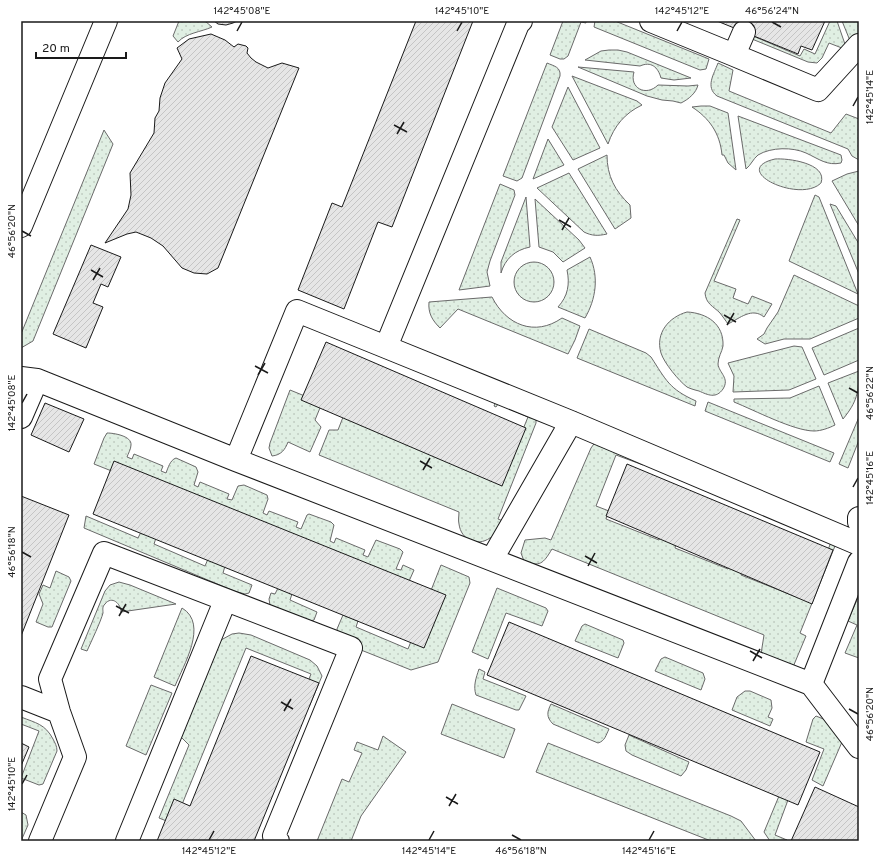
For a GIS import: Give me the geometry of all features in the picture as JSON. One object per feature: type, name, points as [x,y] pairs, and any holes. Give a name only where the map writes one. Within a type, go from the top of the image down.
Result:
[{"type":"street","points":[[21,226],[106,21]]},
{"type":"street","points":[[386,347],[515,31],[521,21]]},
{"type":"street","points":[[651,21],[818,90],[859,45]]},
{"type":"street","points":[[734,55],[744,32]]},
{"type":"street","points":[[236,460],[297,311],[571,422],[859,544]]},
{"type":"street","points":[[21,417],[29,379],[811,684],[859,747]]},
{"type":"street","points":[[492,559],[571,422]]},
{"type":"street","points":[[40,841],[75,757],[59,712],[50,679],[104,553],[225,601],[351,648],[274,836],[278,841]]},
{"type":"street","points":[[811,684],[859,562]]},
{"type":"street","points":[[127,841],[225,601]]},
{"type":"street","points":[[21,697],[59,712]]},
{"type":"green space","points":[[179,21],[205,21],[212,27],[189,35],[178,42],[173,36]]},
{"type":"green space","points":[[563,21],[586,21],[586,23],[581,22],[568,56],[564,59],[560,59],[550,55]]},
{"type":"green space","points":[[595,21],[615,21],[709,59],[706,69],[700,70],[594,27]]},
{"type":"green space","points":[[830,21],[837,21],[847,50],[829,43],[822,58],[817,63],[808,62],[752,39],[753,36],[800,56],[804,49],[815,54]]},
{"type":"green space","points":[[842,21],[859,21],[859,55],[855,53]]},
{"type":"green space","points":[[609,50],[627,52],[691,78],[674,80],[661,78],[656,68],[648,64],[640,66],[585,60],[601,51]]},
{"type":"green space","points":[[547,63],[558,69],[560,76],[522,178],[517,181],[503,176]]},
{"type":"green space","points":[[718,63],[733,70],[729,91],[831,133],[846,114],[859,119],[859,160],[852,156],[848,149],[717,96],[713,92],[711,85]]},
{"type":"green space","points":[[578,67],[634,72],[633,78],[636,86],[644,90],[653,89],[658,85],[698,85],[692,96],[681,103],[647,96]]},
{"type":"green space","points":[[572,76],[637,101],[642,105],[625,116],[613,131],[608,144]]},
{"type":"green space","points":[[568,87],[600,148],[573,160],[552,127]]},
{"type":"green space","points":[[710,106],[728,113],[736,170],[728,163],[724,155],[722,155],[719,140],[713,127],[704,116],[692,107]]},
{"type":"green space","points":[[738,116],[841,155],[841,163],[827,163],[801,151],[775,149],[758,155],[746,169]]},
{"type":"green space","points":[[104,130],[113,144],[33,341],[21,348],[21,334]]},
{"type":"green space","points":[[548,139],[564,165],[533,179]]},
{"type":"green space","points":[[607,155],[608,170],[613,183],[616,189],[630,205],[631,218],[615,229],[578,169]]},
{"type":"green space","points":[[775,159],[797,161],[813,166],[822,176],[821,183],[811,188],[798,190],[785,188],[772,183],[763,177],[759,170],[763,164]]},
{"type":"green space","points":[[859,171],[859,226],[832,181],[847,174]]},
{"type":"green space","points":[[569,173],[607,234],[595,235],[584,232],[537,188]]},
{"type":"green space","points":[[500,184],[514,190],[515,195],[490,261],[487,272],[490,286],[459,290]]},
{"type":"green space","points":[[815,195],[819,197],[858,294],[789,261]]},
{"type":"green space","points":[[526,197],[530,247],[520,250],[511,256],[505,263],[501,273],[501,262]]},
{"type":"green space","points":[[535,199],[579,240],[585,248],[563,262],[553,252],[539,247]]},
{"type":"green space","points":[[830,204],[836,206],[859,244],[859,274]]},
{"type":"green space","points":[[737,219],[740,220],[714,281],[736,289],[733,298],[748,304],[752,296],[772,304],[764,317],[760,314],[750,313],[728,324],[720,313],[708,302],[705,293]]},
{"type":"green space","points":[[590,257],[595,272],[595,288],[592,303],[585,318],[558,307],[564,299],[567,290],[567,270]]},
{"type":"green space","points":[[538,262],[545,265],[551,271],[554,282],[553,290],[545,299],[538,302],[530,302],[523,299],[515,290],[514,278],[517,271],[526,263]]},
{"type":"green space","points":[[794,275],[859,306],[859,318],[810,339],[784,339],[765,344],[757,339],[764,334],[778,312]]},
{"type":"green space","points":[[492,297],[505,315],[522,325],[542,327],[552,324],[562,318],[580,326],[568,354],[458,309],[440,328],[430,313],[429,302]]},
{"type":"green space","points":[[687,312],[707,317],[713,321],[721,332],[723,346],[718,364],[725,379],[725,385],[718,394],[709,395],[687,387],[672,372],[661,353],[660,339],[665,327],[674,318]]},
{"type":"green space","points":[[859,328],[859,360],[824,375],[812,348]]},
{"type":"green space","points":[[589,329],[646,353],[651,357],[665,378],[674,388],[696,401],[695,406],[577,358]]},
{"type":"green space","points":[[794,346],[802,347],[816,379],[789,390],[733,392],[734,376],[728,363]]},
{"type":"green space","points":[[859,371],[858,391],[854,402],[843,419],[828,383]]},
{"type":"green space","points":[[819,386],[835,425],[814,431],[796,428],[734,402],[734,399],[790,398]]},
{"type":"green space","points":[[290,390],[322,403],[315,420],[321,427],[310,452],[288,442],[282,452],[278,455],[272,456],[269,448],[270,443]]},
{"type":"green space","points":[[501,390],[536,418],[536,423],[498,519],[503,521],[500,529],[497,534],[485,541],[475,542],[466,538],[460,530],[459,512],[319,455],[329,430],[338,430],[345,412],[503,478],[528,417],[498,404],[496,407],[494,406]]},
{"type":"green space","points":[[708,402],[834,453],[830,462],[705,411]]},
{"type":"green space","points":[[859,417],[859,440],[848,468],[839,464]]},
{"type":"green space","points":[[107,433],[118,434],[129,439],[131,442],[131,447],[127,457],[132,459],[134,454],[163,466],[161,471],[166,473],[171,462],[176,458],[196,467],[198,472],[194,485],[198,487],[200,482],[229,494],[227,499],[232,500],[238,486],[244,485],[267,495],[268,499],[263,513],[267,515],[269,511],[298,522],[296,527],[301,529],[307,515],[309,514],[331,522],[334,525],[330,541],[334,543],[336,538],[365,550],[363,555],[368,557],[376,540],[400,549],[403,552],[396,569],[401,570],[403,565],[414,570],[406,588],[94,464]]},
{"type":"green space","points":[[596,441],[646,459],[643,465],[616,455],[596,506],[609,511],[606,519],[659,540],[661,534],[677,540],[675,548],[728,569],[730,563],[743,568],[741,575],[794,596],[811,595],[831,542],[837,541],[800,633],[806,636],[793,667],[761,654],[764,635],[552,549],[541,563],[534,564],[524,561],[521,553],[525,540],[545,538],[551,540],[591,448]]},
{"type":"green space","points":[[86,516],[138,538],[141,532],[156,538],[154,544],[205,566],[208,559],[225,566],[223,573],[252,585],[249,593],[245,594],[234,591],[84,528]]},
{"type":"green space","points":[[441,565],[469,577],[470,583],[438,662],[411,670],[351,646],[338,633],[337,629],[343,615],[358,621],[356,627],[408,649]]},
{"type":"green space","points":[[56,571],[69,577],[71,581],[52,627],[48,627],[36,622],[43,604],[39,594],[43,585],[50,588]]},
{"type":"green space","points":[[119,582],[176,604],[121,612],[118,604],[113,600],[110,600],[103,606],[102,617],[87,651],[81,649],[105,591],[110,585]]},
{"type":"green space","points":[[278,588],[292,594],[290,600],[317,612],[314,620],[310,621],[270,605],[269,599],[271,593],[275,594]]},
{"type":"green space","points":[[497,588],[546,608],[548,611],[542,626],[506,613],[488,659],[472,652]]},
{"type":"green space","points":[[859,595],[859,658],[845,653],[857,625],[848,621]]},
{"type":"green space","points":[[182,608],[190,615],[194,634],[188,657],[175,686],[154,677]]},
{"type":"green space","points":[[585,624],[623,640],[624,643],[618,658],[575,641],[582,626]]},
{"type":"green space","points":[[239,633],[251,635],[310,660],[317,666],[322,676],[309,707],[298,706],[311,674],[246,648],[174,824],[159,818],[189,745],[181,737],[221,640],[232,634]]},
{"type":"green space","points":[[665,657],[703,673],[705,679],[701,690],[655,671],[661,659]]},
{"type":"green space","points":[[479,669],[485,672],[483,679],[526,696],[519,710],[476,695],[475,685]]},
{"type":"green space","points":[[151,685],[172,693],[146,755],[126,746]]},
{"type":"green space","points":[[745,691],[750,691],[771,700],[772,708],[768,717],[773,719],[770,726],[732,710],[737,697]]},
{"type":"green space","points":[[452,704],[515,729],[504,758],[441,734]]},
{"type":"green space","points":[[551,704],[609,729],[605,738],[598,743],[553,724],[549,719],[548,714]]},
{"type":"green space","points":[[816,716],[843,727],[845,735],[823,786],[812,780],[824,749],[806,742],[813,719]]},
{"type":"green space","points":[[21,717],[36,723],[47,730],[56,746],[57,751],[43,784],[39,785],[21,778],[39,731],[21,724]]},
{"type":"green space","points":[[629,735],[689,762],[686,770],[681,776],[632,755],[626,751],[625,745]]},
{"type":"green space","points":[[383,736],[406,752],[361,816],[351,841],[317,841],[342,779],[349,782],[362,753],[354,750],[357,742],[378,750]]},
{"type":"green space","points":[[548,743],[731,816],[741,821],[756,841],[711,841],[536,772]]},
{"type":"green space","points":[[779,796],[788,800],[775,835],[787,840],[770,841],[764,832]]},
{"type":"green space","points":[[21,812],[26,815],[28,825],[21,841]]},
{"type":"building","points":[[214,21],[237,21],[226,25],[218,24]]},
{"type":"building","points":[[416,21],[473,21],[392,227],[378,222],[344,309],[298,290],[332,203],[342,207]]},
{"type":"building","points":[[717,21],[825,21],[812,50],[801,46],[798,54]]},
{"type":"building","points":[[211,34],[225,40],[234,47],[238,44],[246,46],[248,48],[247,53],[251,58],[268,68],[282,63],[299,68],[218,268],[207,274],[194,273],[182,268],[163,246],[151,238],[136,232],[105,243],[128,209],[131,195],[130,173],[154,133],[155,118],[159,111],[160,98],[165,83],[182,59],[177,48],[189,39]]},
{"type":"building","points":[[91,245],[121,257],[108,287],[101,284],[93,303],[103,307],[86,348],[53,334]]},
{"type":"building","points":[[326,342],[526,428],[502,486],[301,400]]},
{"type":"building","points":[[45,403],[84,419],[69,452],[31,435]]},
{"type":"building","points":[[114,461],[446,595],[424,648],[93,514]]},
{"type":"building","points":[[627,464],[833,550],[812,604],[606,516]]},
{"type":"building","points":[[21,496],[69,515],[21,636]]},
{"type":"building","points":[[509,622],[820,752],[798,805],[487,675]]},
{"type":"building","points":[[251,656],[319,683],[254,841],[157,841],[174,799],[190,806]]},
{"type":"building","points":[[21,743],[29,747],[21,766]]},
{"type":"building","points":[[815,787],[859,807],[859,841],[791,841]]}]
